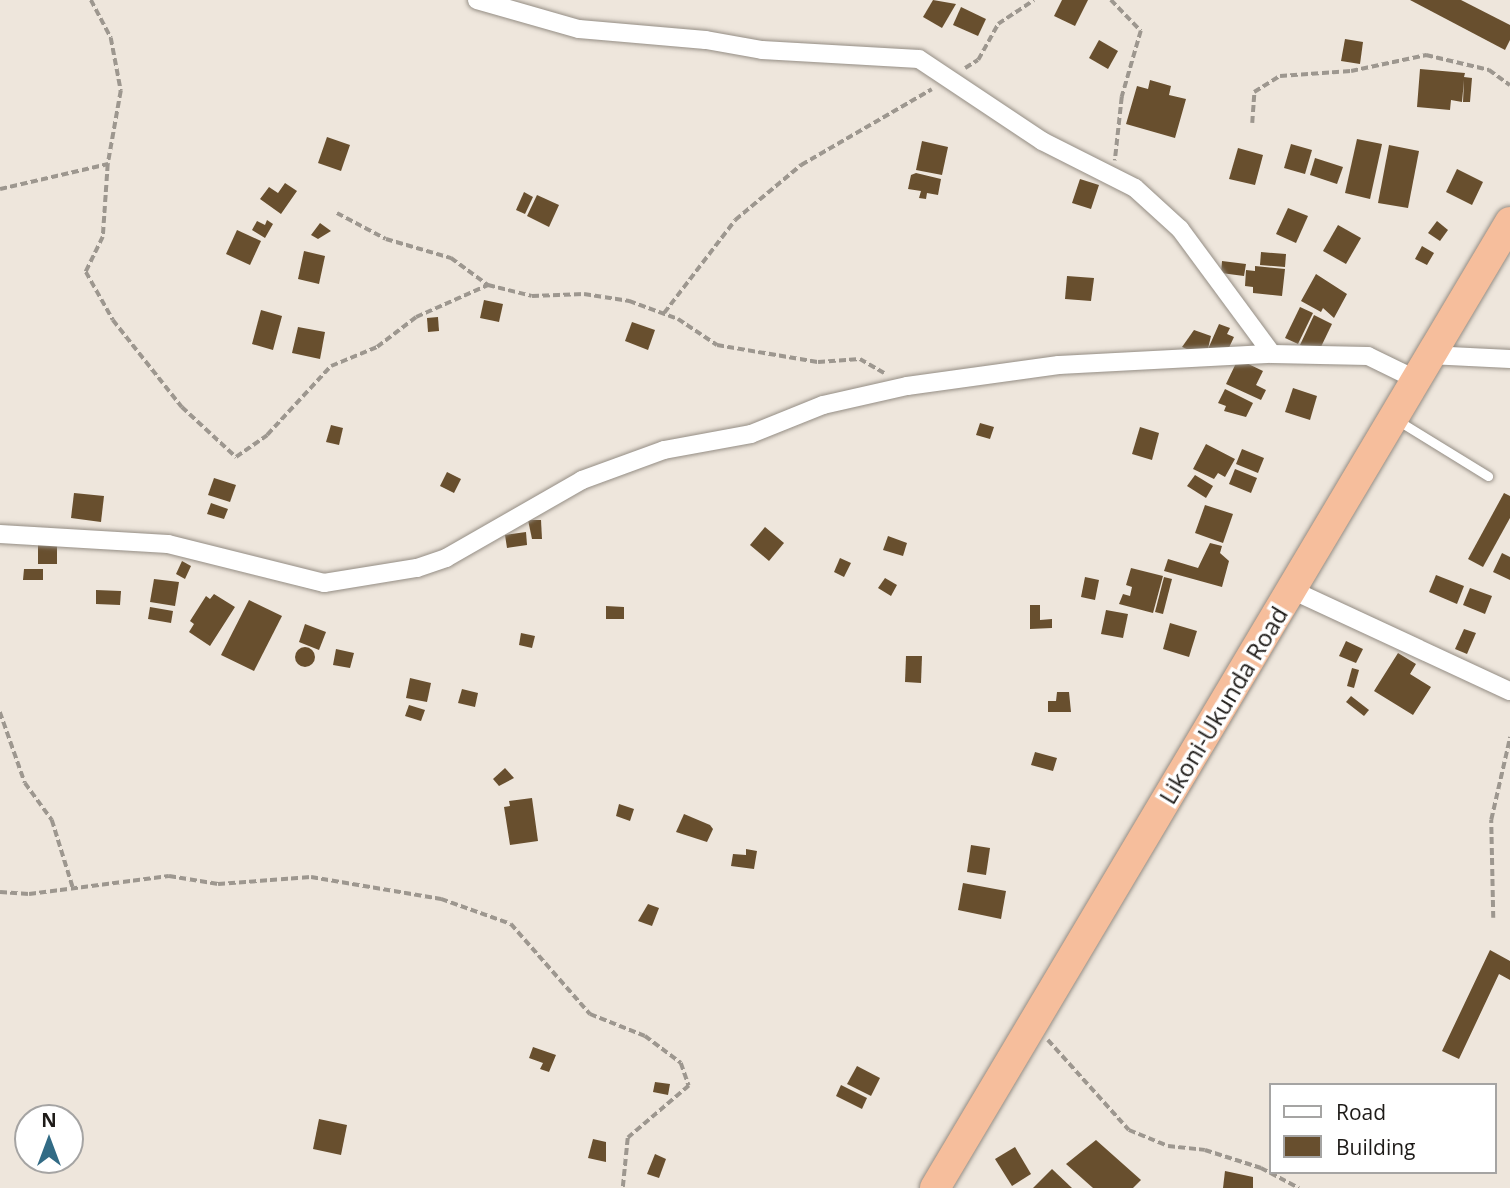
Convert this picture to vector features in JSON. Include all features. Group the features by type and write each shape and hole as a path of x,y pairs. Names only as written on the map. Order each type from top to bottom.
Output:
{"highway":[{"name":"Likoni-Ukunda Road","path":"935,1188 1510,222"}],"street":[{"path":"477,0 579,29 706,40 762,50 900,55 919,59 1042,141 1135,188 1180,229 1272,354"},
{"path":"0,534 50,534 168,544 259,570 324,583 417,568 446,558 526,516 582,480 664,450 751,434 823,405 907,386 1059,365 1272,354 1368,356 1422,367 1510,359"},
{"path":"1292,590 1510,691"}],"lane":[{"path":"1392,418 1488,476"}],"path":[{"path":"92,0 111,38 121,91 108,164 103,237 86,272 114,320 182,407 236,457 267,435 331,366 377,347 416,317 488,285"},
{"path":"664,313 735,220 801,164 978,60 998,24 1034,0"},
{"path":"1111,0 1141,31 1122,97 1113,177"},
{"path":"1252,123 1254,92 1280,76 1350,71 1426,55 1489,70 1510,85"},
{"path":"0,189 108,164"},
{"path":"337,213 386,239 451,258 488,285 532,296 584,294 629,301 664,313 717,345 818,362 860,359 907,386"},
{"path":"0,712 25,783 51,820 73,888"},
{"path":"1493,918 1491,820 1510,737"},
{"path":"0,892 29,894 169,876 218,884 311,877 441,899 511,924 590,1014 645,1036 681,1063 689,1086 628,1138 623,1188"},
{"path":"1032,1023 1129,1130 1168,1146 1205,1150 1268,1172"},
{"path":"1272,1174 1299,1188"}],"building":[{"path":"933,0 956,4 942,28 923,17"},
{"path":"1062,0 1088,0 1075,26 1054,16"},
{"path":"1410,0 1461,0 1510,25 1510,40 1505,50"},
{"path":"961,7 986,19 978,36 953,25"},
{"path":"1345,39 1363,42 1360,64 1341,61"},
{"path":"1099,40 1118,51 1108,69 1089,58"},
{"path":"1420,69 1465,73 1464,77 1472,78 1470,102 1463,102 1464,80 1462,102 1451,100 1450,110 1417,107"},
{"path":"1150,80 1171,86 1169,95 1186,99 1175,138 1126,124 1137,86 1148,89"},
{"path":"327,137 350,145 341,171 318,163"},
{"path":"1357,139 1382,144 1370,199 1345,193"},
{"path":"922,141 948,147 942,175 916,170"},
{"path":"1291,144 1312,150 1305,174 1284,168"},
{"path":"1389,145 1419,151 1408,208 1378,203"},
{"path":"1238,148 1263,155 1255,185 1229,179"},
{"path":"1315,158 1343,167 1337,184 1310,175"},
{"path":"1457,169 1483,182 1472,205 1446,192"},
{"path":"916,173 941,179 938,195 927,193 926,199 919,198 921,191 908,189 911,175"},
{"path":"1080,179 1099,185 1091,209 1072,203"},
{"path":"285,183 297,191 281,214 260,199 269,187 278,193"},
{"path":"524,192 533,197 525,214 516,210"},
{"path":"537,195 559,205 549,227 527,216"},
{"path":"1288,208 1308,216 1296,243 1276,234"},
{"path":"267,220 273,224 265,238 252,230 257,221 265,225"},
{"path":"1437,221 1448,230 1440,241 1428,233"},
{"path":"320,223 331,231 318,239 311,235"},
{"path":"1338,225 1361,238 1346,264 1323,251"},
{"path":"237,230 261,241 250,265 226,254"},
{"path":"1422,246 1434,253 1427,265 1415,259"},
{"path":"304,251 325,256 319,284 298,279"},
{"path":"1261,252 1286,254 1285,267 1260,265"},
{"path":"1222,261 1246,264 1244,276 1221,273"},
{"path":"1255,266 1285,269 1282,296 1253,293 1253,287 1245,286 1246,270 1255,271"},
{"path":"1316,274 1347,294 1334,318 1323,308 1321,312 1301,301"},
{"path":"1067,276 1094,278 1091,301 1065,299"},
{"path":"484,300 503,304 499,322 480,318"},
{"path":"1300,307 1313,313 1298,344 1285,338"},
{"path":"261,310 282,316 273,350 252,344"},
{"path":"1314,315 1332,324 1318,353 1300,345"},
{"path":"438,317 439,331 428,332 427,318"},
{"path":"632,322 655,330 648,350 625,341"},
{"path":"1219,324 1230,328 1227,334 1234,337 1226,354 1208,349"},
{"path":"298,327 325,332 320,359 292,353"},
{"path":"1194,330 1211,336 1206,357 1182,347"},
{"path":"1238,359 1263,371 1256,385 1266,390 1261,400 1226,384"},
{"path":"1293,388 1317,396 1310,420 1285,412"},
{"path":"1225,389 1253,403 1246,417 1224,411 1226,406 1218,403"},
{"path":"980,423 994,427 990,439 976,435"},
{"path":"331,425 343,428 339,445 326,442"},
{"path":"1140,427 1159,433 1152,460 1132,454"},
{"path":"1206,444 1235,459 1225,477 1218,473 1214,479 1193,469"},
{"path":"1242,449 1264,458 1258,473 1236,464"},
{"path":"1235,469 1257,478 1251,493 1229,484"},
{"path":"447,472 461,479 454,493 440,486"},
{"path":"1195,475 1213,486 1206,498 1187,486"},
{"path":"214,478 236,485 230,502 208,495"},
{"path":"74,493 104,496 101,522 71,518"},
{"path":"1504,493 1510,496 1510,518 1483,567 1468,559"},
{"path":"211,503 228,509 224,519 207,514"},
{"path":"1205,505 1233,514 1223,543 1195,533"},
{"path":"528,520 541,520 542,539 532,539"},
{"path":"765,527 784,543 769,561 750,545"},
{"path":"526,532 527,545 507,548 505,535"},
{"path":"888,536 907,543 903,556 883,550"},
{"path":"1210,543 1222,546 1220,553 1229,561 1222,587 1164,571 1168,559 1198,568"},
{"path":"38,545 57,545 57,564 38,564"},
{"path":"1502,553 1510,557 1510,580 1493,572"},
{"path":"840,558 851,563 844,577 834,572"},
{"path":"182,561 191,566 185,579 176,574"},
{"path":"1131,568 1163,576 1153,613 1119,604 1123,594 1130,596 1132,587 1126,585"},
{"path":"24,569 43,569 43,580 23,580"},
{"path":"1436,575 1464,586 1457,604 1429,592"},
{"path":"1085,577 1099,580 1095,600 1081,597"},
{"path":"1164,577 1172,579 1163,614 1155,612"},
{"path":"885,578 897,585 891,596 878,588"},
{"path":"154,579 179,582 175,606 150,602"},
{"path":"1470,588 1492,596 1485,614 1463,605"},
{"path":"96,590 121,591 120,605 96,604"},
{"path":"214,594 235,607 210,646 189,632 194,624 190,621 206,596 210,599"},
{"path":"249,600 282,616 254,671 221,655"},
{"path":"1030,605 1040,605 1040,620 1052,619 1052,628 1030,629"},
{"path":"606,606 624,607 624,619 606,619"},
{"path":"150,607 173,611 171,623 148,619"},
{"path":"1106,610 1128,614 1123,638 1101,634"},
{"path":"1170,623 1197,631 1189,657 1163,649"},
{"path":"305,624 326,632 319,650 299,642"},
{"path":"1464,629 1476,633 1467,654 1455,649"},
{"path":"521,633 535,636 532,648 519,645"},
{"path":"1346,641 1363,649 1356,663 1339,656"},
{"path":"305,647 312,650 315,657 312,664 305,667 298,664 295,657 298,650"},
{"path":"336,649 354,653 350,668 333,665"},
{"path":"1398,653 1416,664 1410,674 1431,687 1413,715 1374,691"},
{"path":"906,656 922,656 921,683 905,682"},
{"path":"1352,668 1359,670 1354,688 1347,686"},
{"path":"410,678 431,683 427,702 406,698"},
{"path":"462,689 478,693 475,707 458,703"},
{"path":"1057,692 1069,692 1071,712 1048,712 1048,701 1056,701"},
{"path":"1351,696 1369,710 1364,716 1346,702"},
{"path":"409,705 425,710 421,721 405,716"},
{"path":"1035,752 1057,758 1053,771 1031,765"},
{"path":"505,768 514,778 499,786 493,779"},
{"path":"532,798 538,841 510,845 504,807 510,806 509,801"},
{"path":"619,804 634,809 630,821 616,816"},
{"path":"684,814 710,825 713,829 707,842 676,832"},
{"path":"971,845 990,848 986,875 967,872"},
{"path":"746,849 757,851 754,869 731,866 733,854 746,855"},
{"path":"963,883 1006,891 1001,919 958,910"},
{"path":"648,904 659,908 652,926 638,921"},
{"path":"1490,950 1510,961 1510,980 1499,974 1459,1059 1442,1051"},
{"path":"533,1047 556,1055 549,1072 540,1069 543,1063 529,1058"},
{"path":"857,1066 880,1078 871,1096 847,1084"},
{"path":"655,1082 670,1084 668,1095 653,1092"},
{"path":"841,1085 867,1098 862,1109 836,1096"},
{"path":"319,1119 347,1125 341,1155 313,1149"},
{"path":"593,1139 606,1142 606,1162 588,1158"},
{"path":"1096,1140 1141,1180 1133,1188 1093,1188 1066,1164"},
{"path":"1015,1147 1031,1174 1012,1186 995,1159"},
{"path":"655,1154 666,1159 659,1178 647,1174"},
{"path":"1052,1169 1072,1188 1033,1188"},
{"path":"1225,1171 1253,1177 1253,1188 1223,1188"}]}
